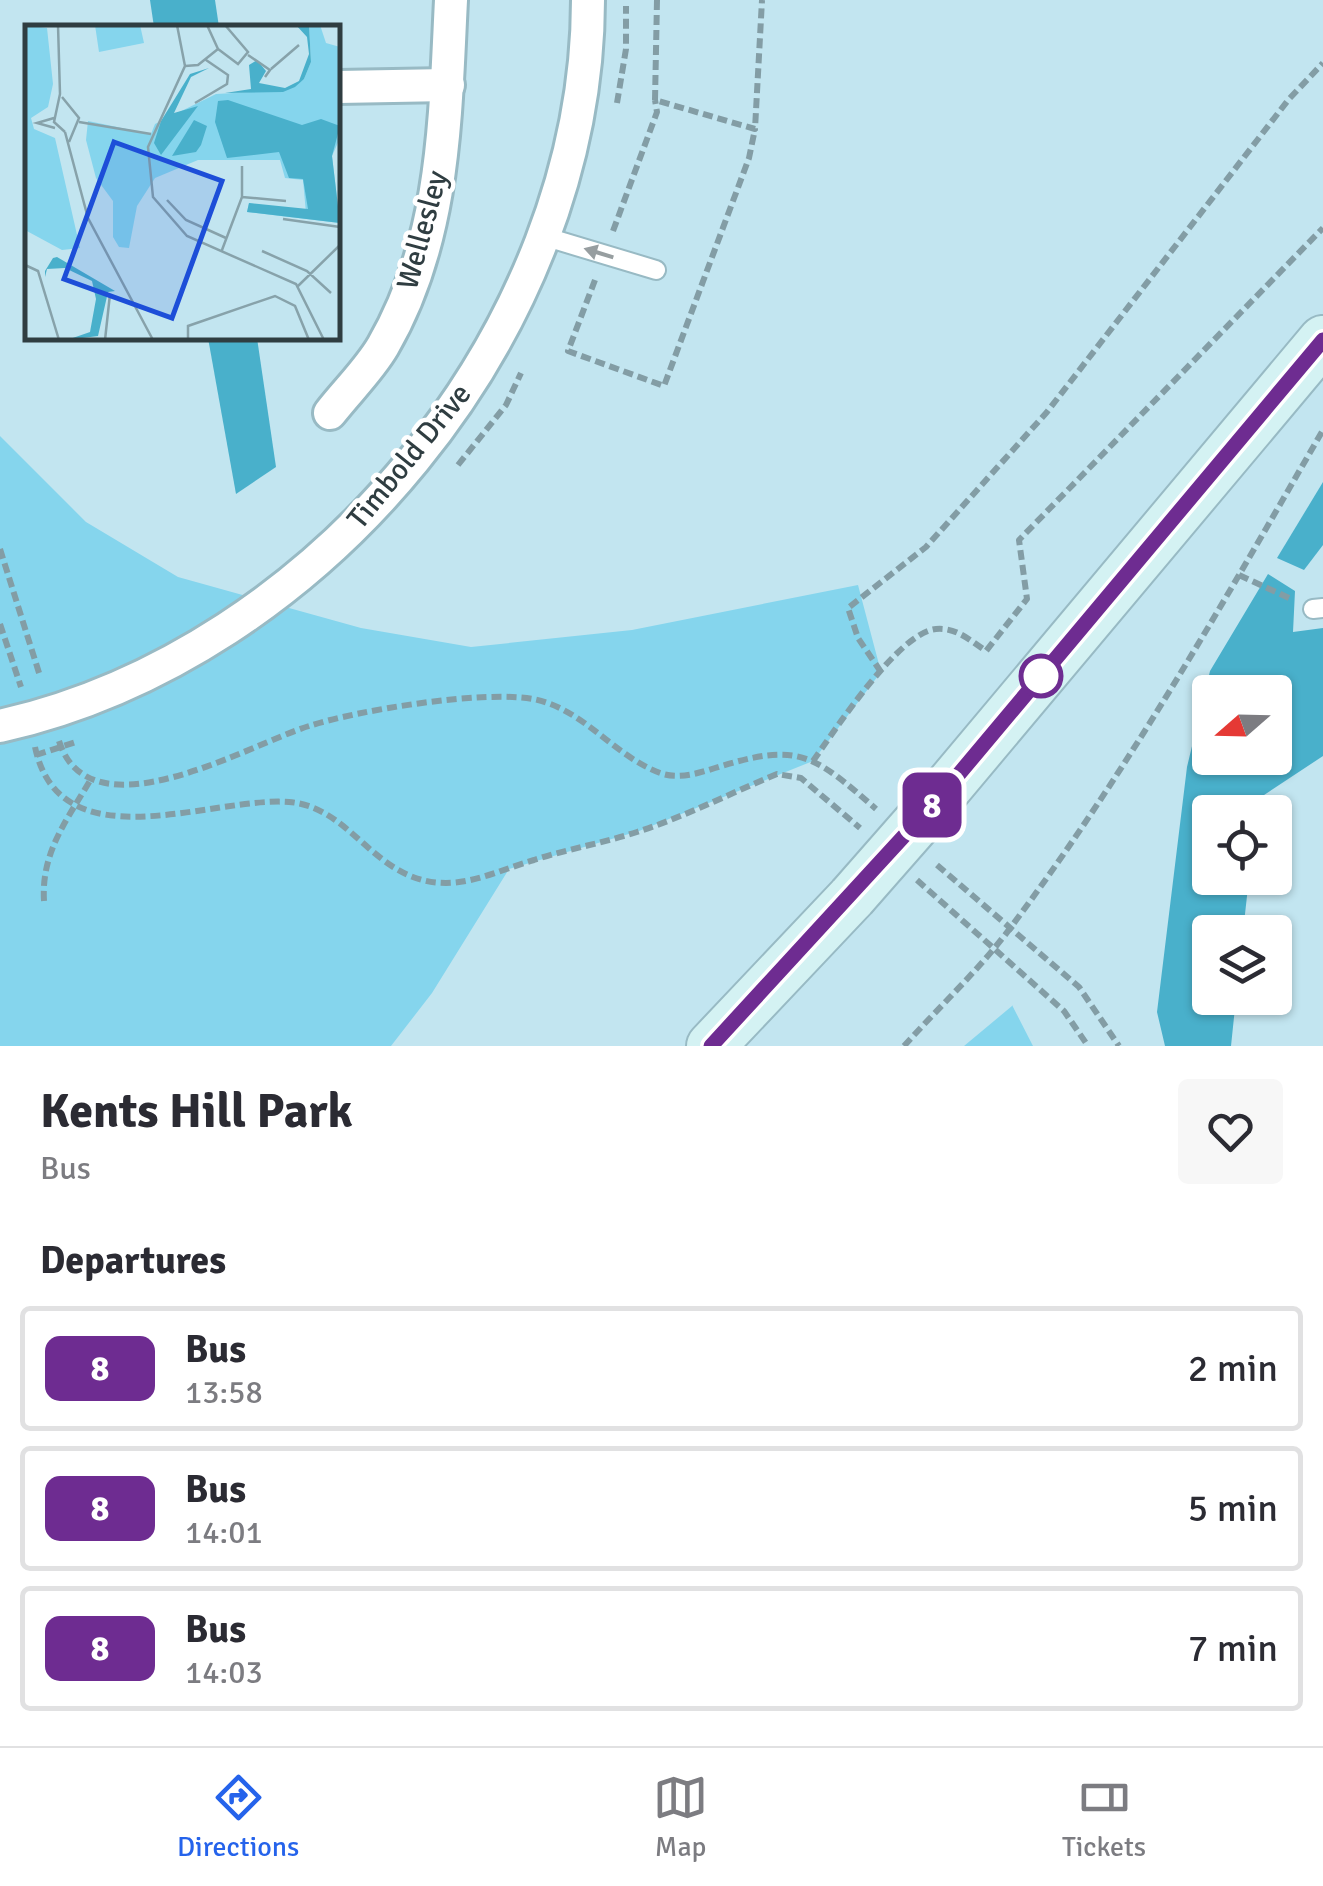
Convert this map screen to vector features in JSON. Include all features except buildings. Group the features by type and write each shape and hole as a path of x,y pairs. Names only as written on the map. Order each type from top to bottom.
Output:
{"street":[{"name":"Wellesley","path":"330,413 382,347 418,269 440,184 451,0"},
{"name":"Timbold Drive","path":"27,720 174,661 227,630 344,538 425,448 496,343 543,236 573,130 588,0"},
{"path":"340,86 448,86"},
{"path":"711,1046 938,799 1323,340"}],"lane":[{"path":"543,236 656,270"}],"path":[{"path":"657,0 655,100 755,129"},
{"path":"616,371 664,386 668,378 749,158 755,129 762,0"},
{"path":"880,672 858,638 848,608 926,547 1047,412 1289,99 1323,64"},
{"path":"0,549 22,608 27,720 91,779 144,784 192,772 310,725 496,696 535,699 567,711 664,774 689,776 758,754 784,751 813,761 880,672 919,635 933,628 953,630 986,650 1027,599 1019,540 1323,228"},
{"path":"904,1046 1009,931 1088,815 1239,576 1323,430"},
{"path":"1239,576 1318,608"},
{"path":"0,624 37,755 58,792 96,814 130,818 290,802 329,814 369,852 413,880 450,883 639,832 777,774 801,778 864,832"},
{"path":"44,902 42,875 49,849 91,779"},
{"path":"906,870 1064,1011 1088,1046"},
{"path":"1009,931 1079,986 1118,1046"}],"shaded area":[{"path":"150,0 215,0 219,25 154,25"},
{"path":"208,340 257,340 276,467 236,494"},
{"path":"0,436 86,522 178,577 361,628 471,647 632,630 858,585 881,672 813,761 639,831 509,869 432,993 391,1046 0,1046"},
{"path":"1323,482 1323,545 1304,570 1277,558"},
{"path":"1268,574 1295,591 1293,632 1323,628 1323,756 1264,795 1192,795 1192,895 1247,895 1245,915 1192,915 1192,1015 1234,1015 1231,1046 1165,1046 1157,1012 1192,746 1192,775 1292,775 1292,675 1209,675"},
{"path":"1012,1006 1033,1046 964,1046"}],"bus line":[{"name":"8","path":"711,1046 732,1028 938,799 1323,340"}]}
